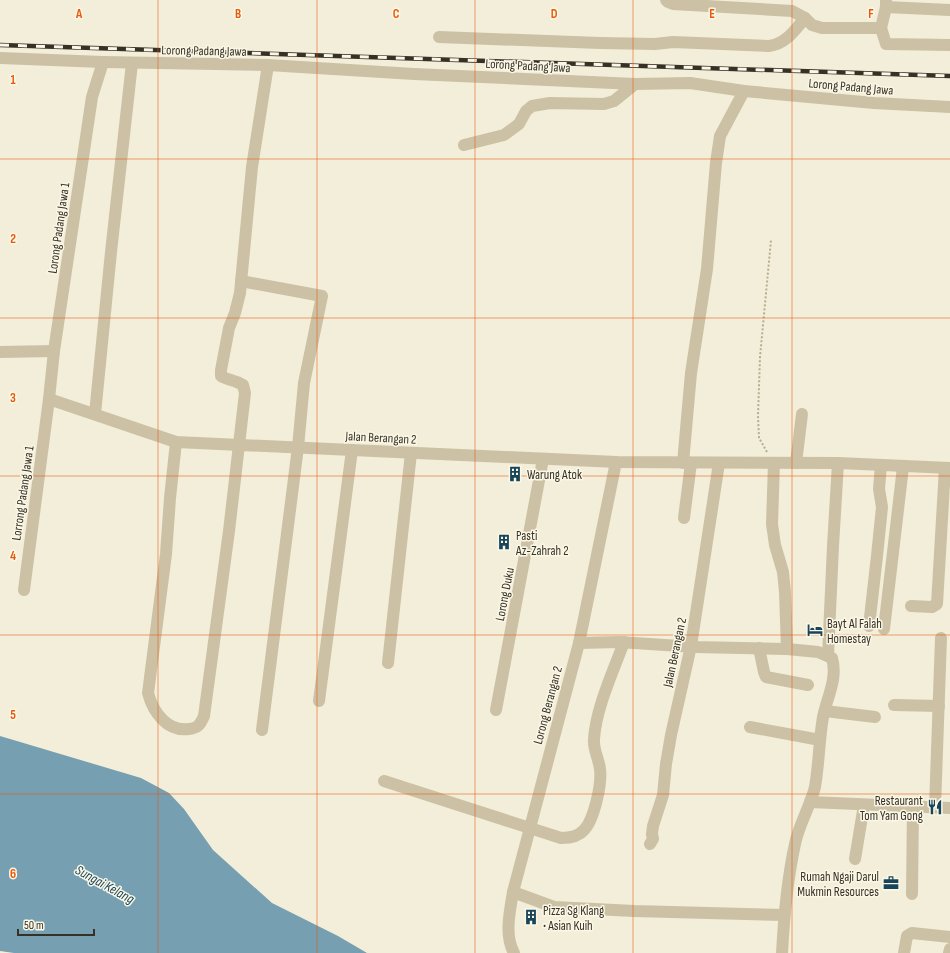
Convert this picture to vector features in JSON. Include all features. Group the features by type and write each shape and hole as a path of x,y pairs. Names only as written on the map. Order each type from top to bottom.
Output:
{"street":[{"path":"666,0 673,4 792,10 805,18 812,25 822,28 881,28"},
{"path":"950,10 886,4 881,28 886,44 950,45"},
{"path":"439,37 600,43 655,44 674,42 769,46 784,41 805,18"},
{"name":"Lorong Padang Jawa","path":"0,58 132,63 268,65 414,74 635,84 690,83 744,91 874,103 950,107"},
{"name":"Lorong Padang Jawa 1","path":"49,399 54,351 92,97 103,62"},
{"path":"95,414 132,63"},
{"path":"176,442 166,554 148,693 151,704 161,718 169,726 182,730 196,728 200,725 204,716 229,531 245,394 243,385 233,379 224,378 221,376 221,370 229,328 237,305 241,281 252,167 268,65"},
{"path":"464,146 504,135 519,124 526,111 532,106 550,103 604,104 614,102 635,84"},
{"path":"684,518 691,374 707,269 716,163 720,136 744,91"},
{"path":"241,281 322,296 304,383 298,448 262,730"},
{"path":"0,352 54,351"},
{"name":"Jalan Berangan 2","path":"49,399 176,442 616,462 838,463 947,468"},
{"name":"Lorrong Padang Jawa 1","path":"24,590 49,399"},
{"path":"796,463 802,414"},
{"path":"319,701 352,450"},
{"path":"388,663 411,453"},
{"name":"Lorong Duku","path":"496,710 543,459"},
{"name":"Lorong Berangan 2","path":"514,953 511,947 508,925 513,892 579,643 616,462"},
{"name":"Jalan Berangan 2","path":"650,844 653,839 653,826 663,795 671,735 691,646 719,463"},
{"path":"774,463 772,524 775,545 783,572 785,592 786,649"},
{"path":"828,656 838,463"},
{"path":"868,626 882,507 879,489 881,466"},
{"path":"884,629 903,467"},
{"path":"911,606 932,607 937,604 947,468"},
{"path":"935,807 941,638"},
{"path":"579,643 624,642 786,649 818,652 832,658 835,674 825,711 815,786 795,843 790,871 784,915 782,953"},
{"path":"384,781 561,838 571,838 583,831 593,814 600,779 600,768 594,751 594,739 601,703 624,642"},
{"path":"759,648 766,677 808,685"},
{"path":"894,705 939,706"},
{"path":"825,711 875,717"},
{"path":"750,727 820,740"},
{"path":"810,802 950,808"},
{"path":"855,859 864,805"},
{"path":"912,894 913,807"},
{"path":"513,892 554,907 634,911 784,915"},
{"path":"904,953 907,936 912,933 950,937"},
{"path":"950,948 950,953"}],"path":[{"path":"771,240 760,357 758,416 759,438 774,463"}],"water":[{"name":"Sungai Kelang","path":"0,736 141,778 169,793 184,809 213,850 272,903 338,936 367,953 14,953 0,951"}],"railway":[{"path":"0,45 950,76"}],"place":[{"name":"Warung Atok","path":"515,474"},
{"name":"Pasti Az-Zahrah 2","path":"504,542"},
{"name":"Bayt Al Falah Homestay","path":"815,630"},
{"name":"Restaurant Tom Yam Gong","path":"935,807"},
{"name":"Rumah Ngaji Darul Mukmin Resources","path":"891,883"},
{"name":"Pizza Sg Klang • Asian Kuih","path":"531,917"}]}
